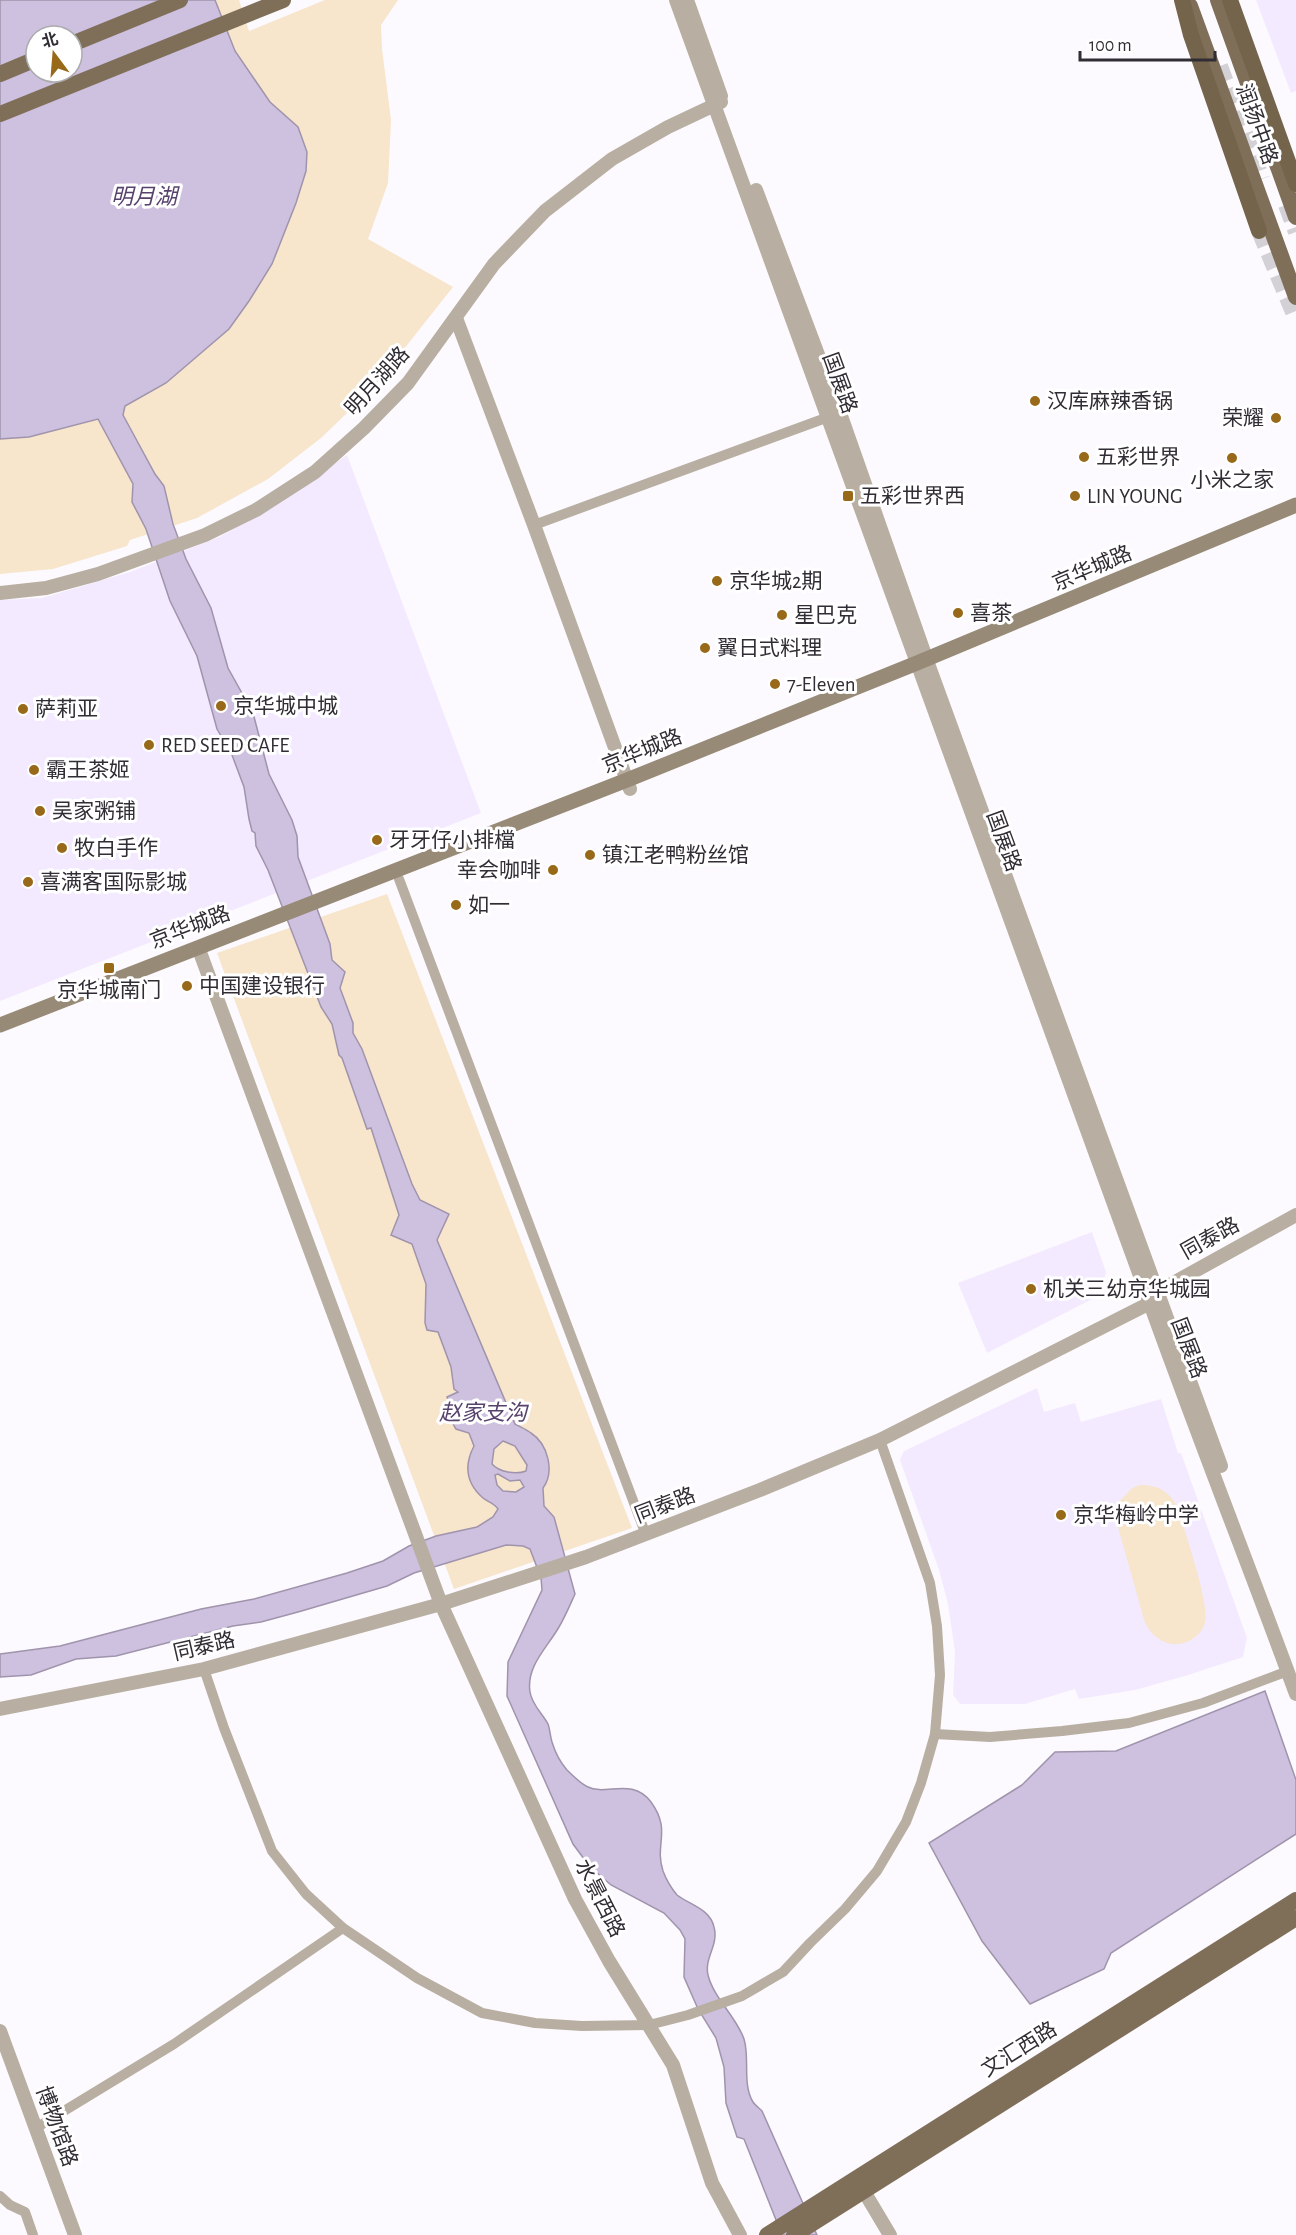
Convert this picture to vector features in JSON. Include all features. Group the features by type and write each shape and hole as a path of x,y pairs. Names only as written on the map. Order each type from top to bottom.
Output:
{"highway":[{"path":"1182,0 1191,35 1259,231"},
{"path":"1230,0 1296,184"}],"main road":[{"path":"84,39 180,0"},
{"path":"0,114 283,0"},
{"name":"润扬中路","path":"1188,0 1296,297"},
{"name":"润扬中路","path":"1218,0 1296,217"},
{"path":"0,74 24,64"},
{"name":"京华城路","path":"924,666 1296,505"},
{"name":"京华城路","path":"0,1025 264,926 628,784 1296,517"},
{"name":"京华城路","path":"331,900 399,879 628,784"},
{"name":"京华城路","path":"0,1034 201,955 264,926"},
{"name":"文汇西路","path":"767,2235 794,2227 1296,1900"},
{"name":"文汇西路","path":"860,2184 1296,1918"}],"street":[{"name":"国展路","path":"676,0 719,103 835,414 1153,1298 1292,1671 1296,1694"},
{"name":"国展路","path":"687,0 719,103"},
{"name":"明月湖路","path":"0,593 46,588 133,562 205,535 256,510 315,472 364,428 408,382 494,264 545,211 612,159 668,127 719,103"},
{"path":"456,318 628,784"},
{"path":"534,525 835,414"},
{"path":"399,879 646,1535"},
{"name":"水景西路","path":"201,955 441,1604 575,1899 609,1961 673,2065 712,2183 740,2235"},
{"name":"同泰路","path":"0,1708 204,1669 441,1604 646,1535 880,1440 1153,1298 1296,1215"},
{"path":"204,1669 224,1728 272,1851 306,1894 343,1928 417,1978 482,2013 535,2023 582,2026 649,2025 710,2007 742,1996 783,1972 845,1909 877,1871 906,1822 921,1783 935,1734 940,1675 937,1626 930,1583 880,1440"},
{"path":"935,1734 990,1737 1129,1723 1203,1702 1292,1671"},
{"path":"36,2128 174,2044 343,1928"},
{"name":"博物馆路","path":"0,2031 75,2235"},
{"path":"860,2184 890,2235"},
{"path":"0,2196 10,2205 25,2212 33,2235"}],"shaded area":[{"path":"0,0 239,0 249,31 325,0 398,0 381,25 391,120 388,183 368,239 453,287 373,388 321,438 268,479 197,518 130,540 127,546 53,569 0,574"},
{"path":"1256,0 1296,0 1296,91 1291,93"},
{"name":"京华城中城","path":"347,455 481,813 0,1001 0,600 42,598 130,572 219,537 276,505"},
{"path":"387,894 632,1528 454,1589 217,953"},
{"name":"机关三幼京华城园","path":"1092,1232 1106,1272 1100,1295 987,1353 958,1283"},
{"name":"京华梅岭中学","path":"1037,1388 1044,1412 1075,1403 1081,1422 1161,1399 1178,1453 1181,1453 1247,1638 1243,1657 1135,1690 1079,1699 1075,1689 1025,1704 960,1704 953,1695 955,1652 948,1604 939,1570 900,1460 904,1451"},
{"path":"1139,1485 1163,1490 1175,1502 1196,1567 1204,1600 1205,1622 1201,1631 1193,1639 1183,1643 1173,1644 1160,1640 1145,1623 1116,1520 1119,1502 1131,1489"}],"water":[{"path":"0,0 215,0 235,51 270,102 298,127 307,152 306,171 272,264 229,329 166,383 125,406 123,415 164,486 173,524 186,559 211,608 228,668 253,713 269,774 292,820 297,836 298,857 330,944 332,960 345,972 340,988 353,1023 353,1033 362,1049 412,1184 420,1200 449,1214 437,1240 515,1424 537,1438 548,1459 549,1474 543,1488 544,1506 554,1517 575,1594 561,1623 534,1666 530,1683 531,1697 548,1724 558,1757 574,1777 585,1786 595,1789 636,1790 651,1802 657,1812 662,1829 660,1853 663,1871 677,1895 704,1912 712,1921 715,1940 707,1969 711,1984 744,2039 750,2095 762,2111 817,2235 782,2235 744,2139 737,2137 726,2103 724,2067 716,2038 698,2009 684,1977 685,1939 680,1930 664,1913 611,1885 590,1867 573,1844 507,1696 508,1662 542,1590 541,1578 530,1549 523,1546 506,1545 414,1573 387,1586 261,1622 233,1626 116,1656 76,1659 31,1675 0,1677 0,1654 60,1646 201,1609 254,1599 347,1573 383,1561 409,1546 436,1536 477,1527 493,1517 498,1509 477,1492 470,1480 468,1467 474,1446 469,1433 456,1429 452,1422 458,1419 458,1416 451,1418 448,1410 451,1408 447,1397 458,1392 454,1389 451,1367 438,1332 427,1330 425,1323 426,1284 412,1244 391,1235 399,1215 371,1128 367,1129 339,1055 332,1024 321,1007 268,870 256,846 244,787 232,755 217,729 197,656 170,601 146,529 132,502 133,484 98,419 29,437 0,439","holes":["503,1441 515,1446 527,1465 526,1471 508,1472 492,1464 494,1449","498,1474 510,1481 520,1480 524,1487 516,1492 503,1491 497,1485 495,1475"]},
{"path":"1265,1691 1296,1780 1296,1834 1111,1953 1104,1969 1030,2004 982,1941 929,1843 1022,1785 1055,1752 1116,1751"}],"tunnel":[{"path":"1220,66 1262,179"},
{"path":"1286,205 1296,232"},
{"path":"1259,231 1296,319"}],"place":[{"name":"汉库麻辣香锅","path":"1035,401"},
{"name":"荣耀","path":"1276,418"},
{"name":"五彩世界","path":"1084,457"},
{"name":"小米之家","path":"1232,458"},
{"name":"五彩世界西","path":"848,496"},
{"name":"LIN YOUNG","path":"1075,496"},
{"name":"京华城2期","path":"717,581"},
{"name":"喜茶","path":"958,613"},
{"name":"星巴克","path":"782,615"},
{"name":"翼日式料理","path":"705,648"},
{"name":"7-Eleven","path":"775,684"},
{"name":"京华城中城","path":"221,706"},
{"name":"萨莉亚","path":"23,709"},
{"name":"RED SEED CAFE","path":"149,745"},
{"name":"霸王茶姬","path":"34,770"},
{"name":"吴家粥铺","path":"40,811"},
{"name":"牙牙仔小排檔","path":"377,840"},
{"name":"牧白手作","path":"62,848"},
{"name":"镇江老鸭粉丝馆","path":"590,855"},
{"name":"幸会咖啡","path":"553,870"},
{"name":"喜满客国际影城","path":"28,882"},
{"name":"如一","path":"456,905"},
{"name":"京华城南门","path":"109,968"},
{"name":"中国建设银行","path":"187,986"},
{"name":"机关三幼京华城园","path":"1031,1289"},
{"name":"京华梅岭中学","path":"1061,1515"}],"water label":[{"name":"明月湖","path":"144,196"},
{"name":"赵家支沟","path":"483,1412"}]}
